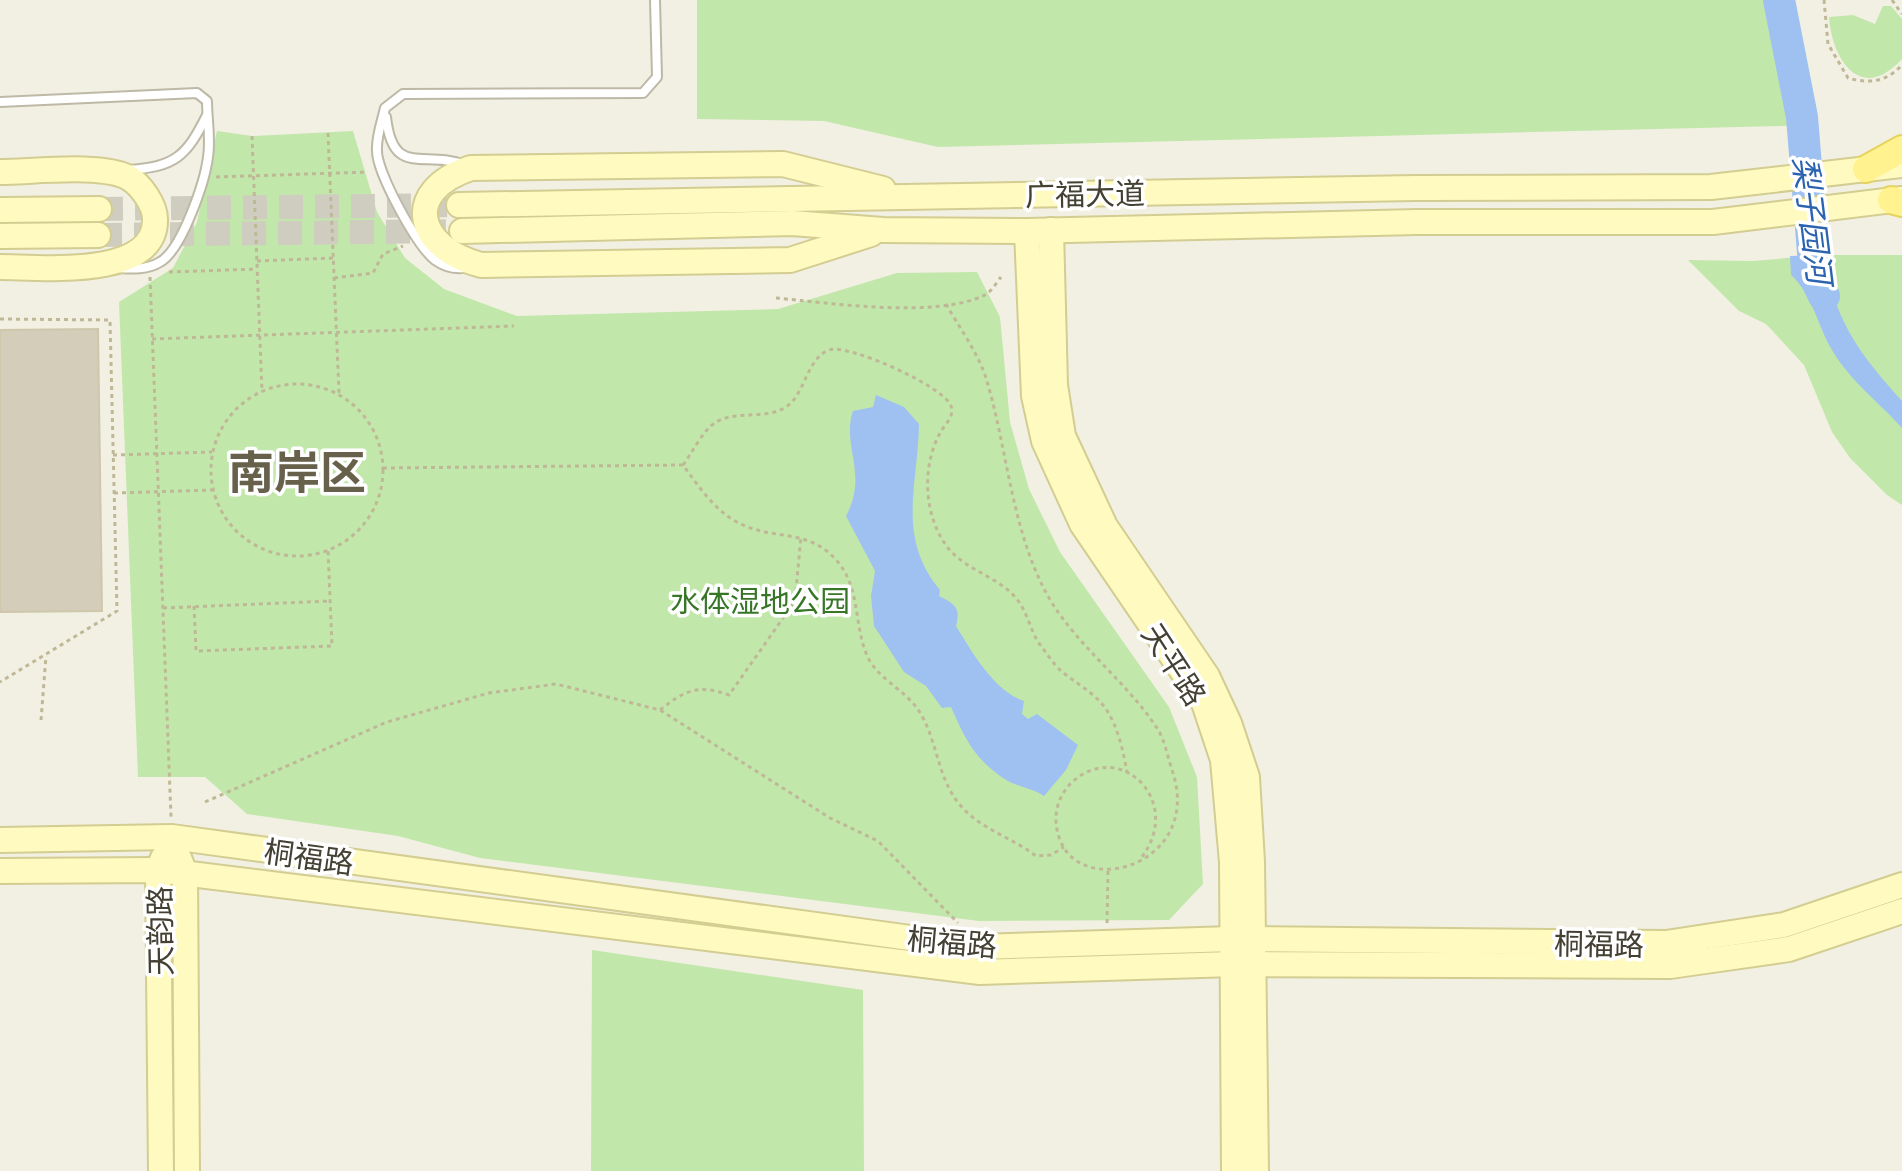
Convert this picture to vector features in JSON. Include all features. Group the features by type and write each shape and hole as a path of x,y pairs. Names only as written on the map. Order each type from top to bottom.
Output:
{"main road":[{"path":"1866,169 1902,149"}],"street":[{"path":"883,230 790,260 481,265 457,259 436,243 425,218 430,192 444,177 471,168 783,164 909,196"},
{"path":"1866,169 1902,165"},
{"name":"广福大道","path":"459,205 909,196 1711,187 1866,169"},
{"path":"0,172 104,172 129,178 146,194 155,218 149,242 133,256 102,266 0,267"},
{"name":"广福大道","path":"462,231 792,223 883,230 1039,230 1417,222 1713,222 1898,201"},
{"path":"0,210 99,209"},
{"name":"天平路","path":"1039,230 1063,436 1083,486 1105,526 1207,676 1229,723 1247,777 1234,1171"},
{"path":"0,236 98,235"},
{"name":"桐福路","path":"0,840 172,837 976,947 1670,966 1789,949 1902,911"},
{"name":"天韵路","path":"161,1171 158,870 172,837"},
{"name":"天韵路","path":"172,837 185,873 187,1171"},
{"name":"桐福路","path":"0,871 158,870 980,972 1242,952 1666,943 1784,925 1902,885"},
{"name":"天平路","path":"1242,952 1256,1171"}],"lane":[{"path":"481,265 455,270 435,260 420,244 382,171 376,152 385,108 403,94 643,93 657,77 655,0"},
{"path":"0,102 197,93 207,101 209,153 204,178 175,249 150,269 102,266"},
{"path":"385,108 388,138 395,152 408,159 451,160 471,168"},
{"path":"104,172 157,168 172,161 189,150 207,115"}],"path":[{"path":"1824,0 1828,44 1848,78 1864,83 1881,80 1902,65"},
{"path":"1892,0 1902,14"},
{"path":"328,133 339,393"},
{"path":"252,136 262,393"},
{"path":"204,178 382,171"},
{"path":"334,278 373,273 383,254 403,246"},
{"path":"257,261 333,258"},
{"path":"172,837 150,269 257,269"},
{"path":"776,298 858,306 946,304 987,295 1001,277"},
{"path":"946,304 986,375 1018,519 1049,597 1076,636 1158,730 1176,785 1177,821 1164,846 1126,867 1108,871 1091,868 1076,860 1064,847 1057,831 1056,815 1068,786 1095,769 1127,772 1151,793 1157,810 1155,836 1141,858"},
{"path":"0,319 110,320 117,611 0,682"},
{"path":"152,339 514,326"},
{"path":"683,465 715,423 742,415 762,416 789,405 820,355 831,349 859,354 939,391 951,406 951,417 939,434 930,462 928,493 932,522 948,548 968,567 995,580 1016,598 1037,641 1059,669 1106,709 1121,743 1127,772"},
{"path":"298,383 339,393 371,424 382,450 383,468 377,505 361,529 313,556 285,556 258,547 235,531 219,507 214,490 211,479 212,452 224,423 243,402 269,388 298,383"},
{"path":"113,455 212,452"},
{"path":"383,468 683,465"},
{"path":"683,465 707,497 742,525 801,536 837,561 855,595 866,655 882,676 904,693 920,712 941,773 961,806 1036,856 1051,855 1064,847"},
{"path":"114,493 214,490"},
{"path":"660,710 682,693 710,688 729,695 795,601 801,536"},
{"path":"194,606 196,651 332,646 328,550"},
{"path":"163,608 330,601"},
{"path":"41,720 46,654"},
{"path":"205,802 387,722 489,693 556,684 660,710 830,818 878,841 963,929"},
{"path":"1107,928 1108,871"}],"green space":[{"path":"697,0 1795,0 1818,125 938,147 824,121 697,119"},
{"path":"1883,6 1891,6 1902,19 1902,59 1887,72 1862,77 1851,71 1843,61 1831,33 1829,17 1853,15 1875,24"},
{"name":"水体湿地公园","path":"217,131 252,136 353,131 377,212 405,258 444,289 517,316 778,309 897,273 977,272 1000,317 1010,422 1029,489 1060,552 1169,707 1197,777 1203,884 1169,920 979,921 480,858 398,836 247,814 205,777 138,777 119,302 173,268 197,222"},
{"path":"1823,255 1902,255 1902,505 1887,495 1850,458 1832,432 1804,365 1766,324 1739,311 1688,260 1753,261"},
{"path":"592,950 863,990 864,1171 591,1171"}],"water":[{"path":"1823,255 1826,276 1851,336 1902,401 1902,428 1839,361 1805,292 1791,275 1790,256"},
{"path":"876,395 904,407 919,424 914,531 926,570 940,590 939,596 953,604 957,611 956,626 994,680 1024,701 1022,714 1028,719 1037,714 1078,745 1066,770 1044,796 1008,781 977,755 951,707 942,708 926,686 904,672 874,626 871,596 875,571 846,516 855,486 850,436 853,411 873,407"}],"building":[{"path":"98,329 102,611 0,612 0,330"}],"waterway":[{"name":"梨子园河","path":"1779,0 1802,117 1815,277 1824,296"}],"tunnel":[{"path":"99,209 459,205"},
{"path":"98,235 462,231"}],"district":[{"name":"南岸区","path":"297,470"}]}
